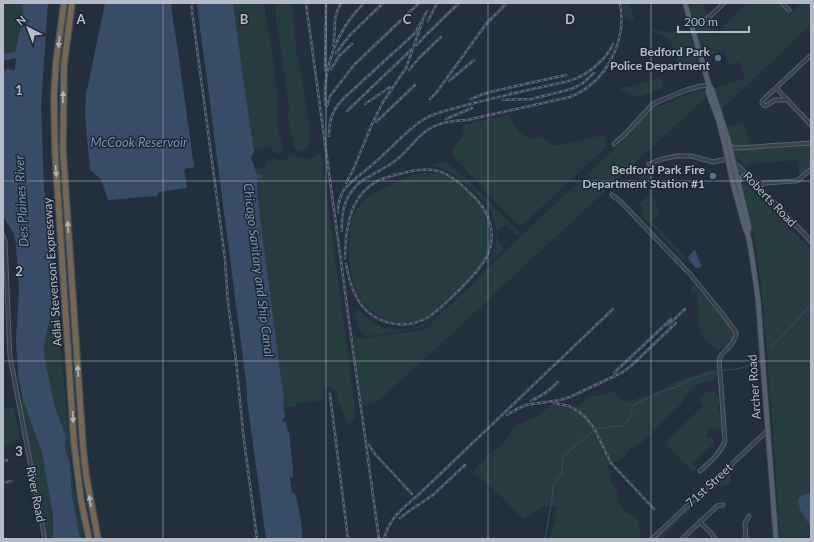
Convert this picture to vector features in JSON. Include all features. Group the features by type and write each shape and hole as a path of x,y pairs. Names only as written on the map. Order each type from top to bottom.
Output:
{"highway":[{"name":"Adlai Stevenson Expressway","path":"64,3 56,64 54,96 55,151 74,443 81,500 89,539"},
{"name":"Adlai Stevenson Expressway","path":"72,3 64,65 63,151 83,446 87,483 98,539"}],"main road":[{"name":"Archer Road","path":"685,3 709,85 720,111 749,227 748,233 758,299 776,539"},
{"name":"Archer Road","path":"709,85 708,92 718,119 745,228 748,233"},
{"path":"738,183 742,177 747,174"}],"street":[{"path":"691,24 707,19 724,3"},
{"path":"782,3 788,10"},
{"path":"787,100 775,100 766,106 762,103 763,100 811,55"},
{"path":"614,144 652,105 686,90 709,85"},
{"path":"776,88 811,125"},
{"path":"729,146 736,148 811,142"},
{"path":"730,153 736,148"},
{"path":"649,164 669,157 691,156 713,162 727,159"},
{"name":"Roberts Road","path":"727,159 747,174 811,241"},
{"path":"758,186 765,183 796,181 811,169"},
{"path":"807,173 811,177"},
{"path":"612,195 620,201 690,274 736,332 734,341 719,359 725,441 718,455 700,471"},
{"name":"River Road","path":"3,235 5,241 10,357 45,539"},
{"name":"71st Street","path":"652,539 767,431"},
{"path":"682,539 716,506 723,505"},
{"path":"746,539 745,523 749,516"},
{"path":"700,522 715,539"}],"green space":[{"path":"3,3 22,3 23,17 15,52 3,54"},
{"path":"233,3 265,3 265,13 274,64 278,127 283,146 283,150 279,153 276,153 268,146 254,150"},
{"path":"276,3 292,3 296,49 310,132 309,145 307,149 301,152 293,146 288,121 289,105 276,20"},
{"path":"622,3 629,3 634,18 632,21 625,19"},
{"path":"689,3 703,3 707,15 706,17 694,20"},
{"path":"748,3 780,3 790,14 802,3 811,3 811,24 721,110 715,88 745,78 740,62 729,65 724,51 704,57 695,26 697,23 708,20 710,22 712,34 717,35"},
{"path":"685,29 690,32 698,62 678,68 670,39 651,30 676,31"},
{"path":"661,77 664,88 637,97 621,90 623,86 629,87"},
{"path":"699,90 704,91 706,97 377,402 362,406 353,327 356,339 424,330 520,237 624,140 623,138 652,109"},
{"path":"506,115 510,116 520,133 533,139 539,137 554,145 560,145 603,135 607,146 525,223 520,224 514,221 453,156 452,152 453,147 463,137 462,128 464,125"},
{"path":"744,122 750,145 731,146 725,127"},
{"path":"811,144 811,166 799,177 798,160 749,164 746,167 735,156 734,152 752,148"},
{"path":"321,153 356,415 349,425 336,397 339,395 334,389 324,385 324,400 298,403 296,406 283,408 280,369 257,193 257,178 261,177 261,175 257,176 255,169 266,166 265,162 276,158 277,161 287,160 287,157 291,155 311,159"},
{"path":"443,162 459,172 520,233 517,236 506,224 502,228 501,227 496,232 503,251 488,263 496,241 495,225 490,209 459,178 449,172 430,166"},
{"path":"649,169 652,191 659,215 652,221 684,256 682,257 641,214 644,210 640,204 652,192 637,176"},
{"path":"427,172 444,174 456,181 483,210 488,222 490,236 488,249 483,261 473,273 441,305 424,318 418,321 405,323 391,321 379,316 368,308 360,299 355,288 351,271 349,251 349,232 351,222 360,205 370,196 410,176"},
{"path":"745,182 811,250 811,539 780,539 761,284 754,236 742,185"},
{"path":"693,285 730,326 734,333 730,342 724,348 717,350 700,334 697,292 692,296 691,287"},
{"path":"357,308 373,323 381,327 397,330 413,328 436,316 426,325 418,328 368,336 361,331 357,324 355,316"},
{"path":"59,312 72,474 83,539 80,539 72,495 70,464 65,448 66,437 55,407 45,360 44,346 51,314"},
{"path":"709,370 715,370 719,374 712,381 696,385 686,395 681,404 641,443 628,450 625,456 608,466 611,483 617,491 617,498 621,507 625,512 639,520 640,537 636,539 550,539 556,521 555,512 557,506 542,506 532,515 523,519 495,490 477,475 471,474 505,441 514,428 519,424 535,417 553,404 572,408 580,405 586,397 599,396 614,391 625,402 628,402 658,391 675,382"},
{"path":"712,391 719,398 718,413 721,413 723,433 717,428 708,428 707,438 714,439 713,444 692,464 698,470 694,471 690,469 665,443 703,406 698,398 706,392"},
{"path":"23,400 42,453 53,516 53,539 49,539 20,402"},
{"path":"14,407 20,438 3,448 3,408"},
{"path":"732,473 730,484 713,488 659,539 655,539 715,482"}],"water":[{"name":"Des Plaines River","path":"22,3 48,3 41,105 44,187 52,269 51,314 44,346 45,360 55,407 66,437 65,448 70,464 72,495 80,539 53,539 53,516 42,453 23,400 18,375 16,339 19,291 16,244 14,234 3,216 3,72 6,69 15,70 16,58 3,61 3,54 15,52 23,17"},
{"name":"McCook Reservoir","path":"105,3 171,3 194,167 184,169 187,188 159,192 157,196 108,200 101,179 90,170 85,114 86,95"},
{"name":"Chicago Sanitary and Ship Canal","path":"197,3 233,3 254,150 251,158 257,175 261,175 262,177 257,178 257,193 284,401 285,418 282,419 283,422 286,422 289,432 293,470 293,477 290,477 292,493 295,493 299,510 302,539 266,539"},
{"path":"694,250 701,267 696,268 689,260 688,257"},
{"path":"811,493 811,527 801,512 798,501 800,496"}],"waterway":[{"path":"771,347 811,304"},
{"path":"724,370 741,368 757,361"},
{"path":"545,539 553,486 562,472 563,457 566,454 597,429 615,426 620,427 626,423 630,418 633,405 695,378 709,373 715,373"}],"railway":[{"path":"191,3 225,259 228,303 257,539"},
{"path":"306,3 379,539"},
{"path":"325,70 326,3"},
{"path":"333,45 335,19 341,3"},
{"path":"325,104 326,76 334,49 346,25 354,13 364,3"},
{"path":"336,53 349,36 383,3"},
{"path":"327,106 330,96 354,65 419,3"},
{"path":"428,21 437,3"},
{"path":"417,45 459,3"},
{"path":"430,99 436,93 486,24 507,3"},
{"path":"342,231 342,216 345,203 357,185 395,161 431,128 445,122 467,120 570,97 583,90 594,81 604,71 612,59 617,45 620,32 620,3"},
{"path":"329,136 332,114 337,106 414,34 427,11"},
{"path":"346,183 383,102 406,68 423,20"},
{"path":"409,70 441,37"},
{"path":"331,69 339,56 352,44"},
{"path":"338,212 341,196 349,184 424,119 445,110 574,79 588,72 598,64 613,44"},
{"path":"347,111 412,49"},
{"path":"449,81 474,60"},
{"path":"503,100 531,99 564,91 583,83 594,73"},
{"path":"471,99 494,91 566,75"},
{"path":"376,122 415,85"},
{"path":"365,104 390,87"},
{"path":"446,119 472,108"},
{"path":"345,258 346,237 349,220 354,205 369,186 386,177 423,170 440,171 447,174 462,185 479,203 485,210 490,223 492,234 491,244 484,262 464,285 438,310 425,319 415,323 396,324 386,322 370,313 355,294 346,264"},
{"path":"384,539 389,525 401,510 613,309"},
{"path":"668,325 685,309"},
{"path":"614,373 671,319"},
{"path":"507,415 526,405 570,397 623,372 676,323"},
{"path":"531,401 546,393 558,382"},
{"path":"330,394 348,539"},
{"path":"554,403 569,406 585,417 594,428 611,463 654,509"},
{"path":"369,445 375,454 412,494"},
{"path":"3,462 7,460"},
{"path":"400,518 433,495 465,465"},
{"path":"3,483 11,481"}],"place":[{"name":"Bedford Park Police Department","path":"718,58"},
{"name":"Bedford Park Fire Department Station #1","path":"713,176"}]}
